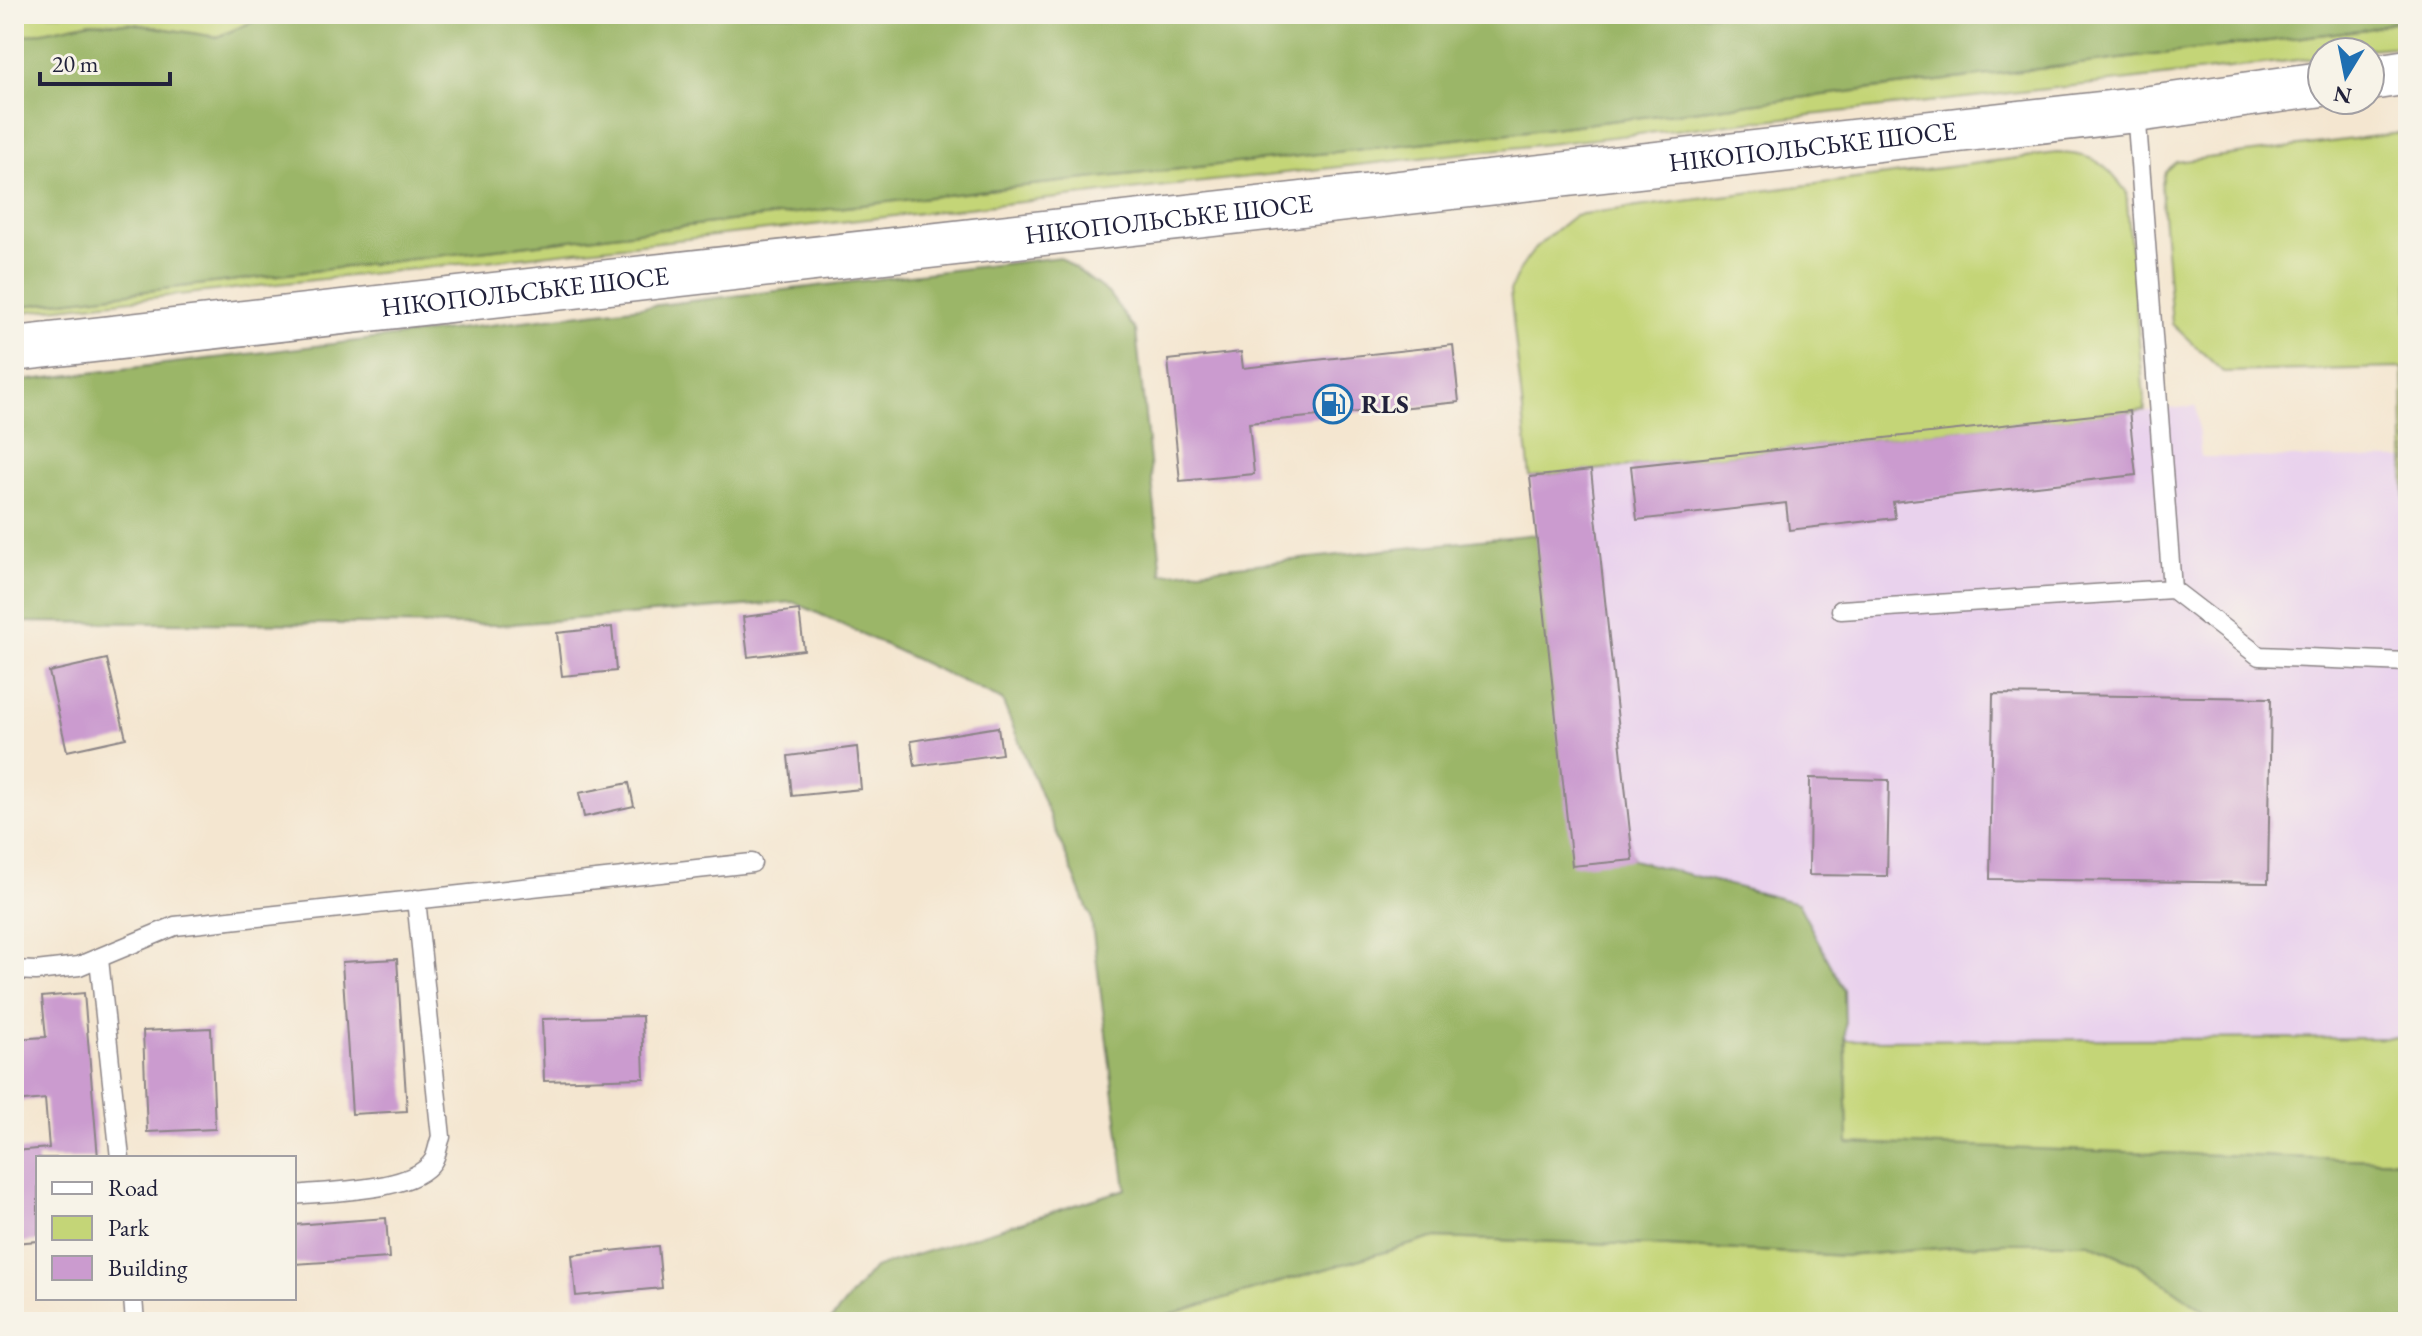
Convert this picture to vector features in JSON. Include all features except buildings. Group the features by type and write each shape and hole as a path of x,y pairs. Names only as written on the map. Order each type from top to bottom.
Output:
{"main road":[{"path":"2386,75 2408,72"},
{"name":"НІКОПОЛЬСЬКЕ ШОСЕ","path":"14,349 2136,110 2306,86"}],"lane":[{"path":"2136,110 2172,589"},
{"path":"1841,610 2172,589 2259,656 2408,662"},
{"path":"14,970 79,966 175,926 752,863"},
{"path":"296,1195 380,1186 415,1177 433,1161 441,1137 416,899"},
{"path":"99,959 120,1156"},
{"path":"133,1300 135,1322"}],"shaded area":[{"path":"2196,406 2201,457 2405,459 2408,1161 1848,1144 1572,866 1530,477"}],"green space":[{"path":"14,14 271,14 217,37 135,24 91,22 14,38"},
{"path":"271,14 2408,14 2408,18 2368,29 1511,133 988,190 14,307 14,38 91,22 135,24 217,37"},
{"path":"2408,18 2408,46 2386,48 2386,36 2310,36 2368,29"},
{"path":"2306,37 2306,59 14,313 14,307 988,190 1511,133"},
{"path":"2408,132 2407,641 2403,368 2223,372 2172,324 2161,188 2165,171 2176,162"},
{"path":"2057,153 2081,155 2097,162 2126,191 2145,410 1530,477 1510,291 1521,267 1536,248 1575,215"},
{"path":"1060,257 1108,293 1136,331 1162,574 1536,534 1633,860 1798,903 1844,990 1848,1143 2408,1161 2408,1322 2221,1322 2137,1264 2089,1243 2002,1243 1845,1256 1649,1245 1433,1238 1142,1322 829,1322 874,1268 1126,1189 1091,917 1002,700 794,602 499,625 14,622 14,382"},
{"path":"2408,1038 2408,1161 1848,1144 1846,1040"},
{"path":"1433,1238 1649,1245 1845,1256 2002,1243 2089,1243 2137,1264 2221,1322 1142,1322"}],"place":[{"name":"RLS","path":"1333,404"}]}
